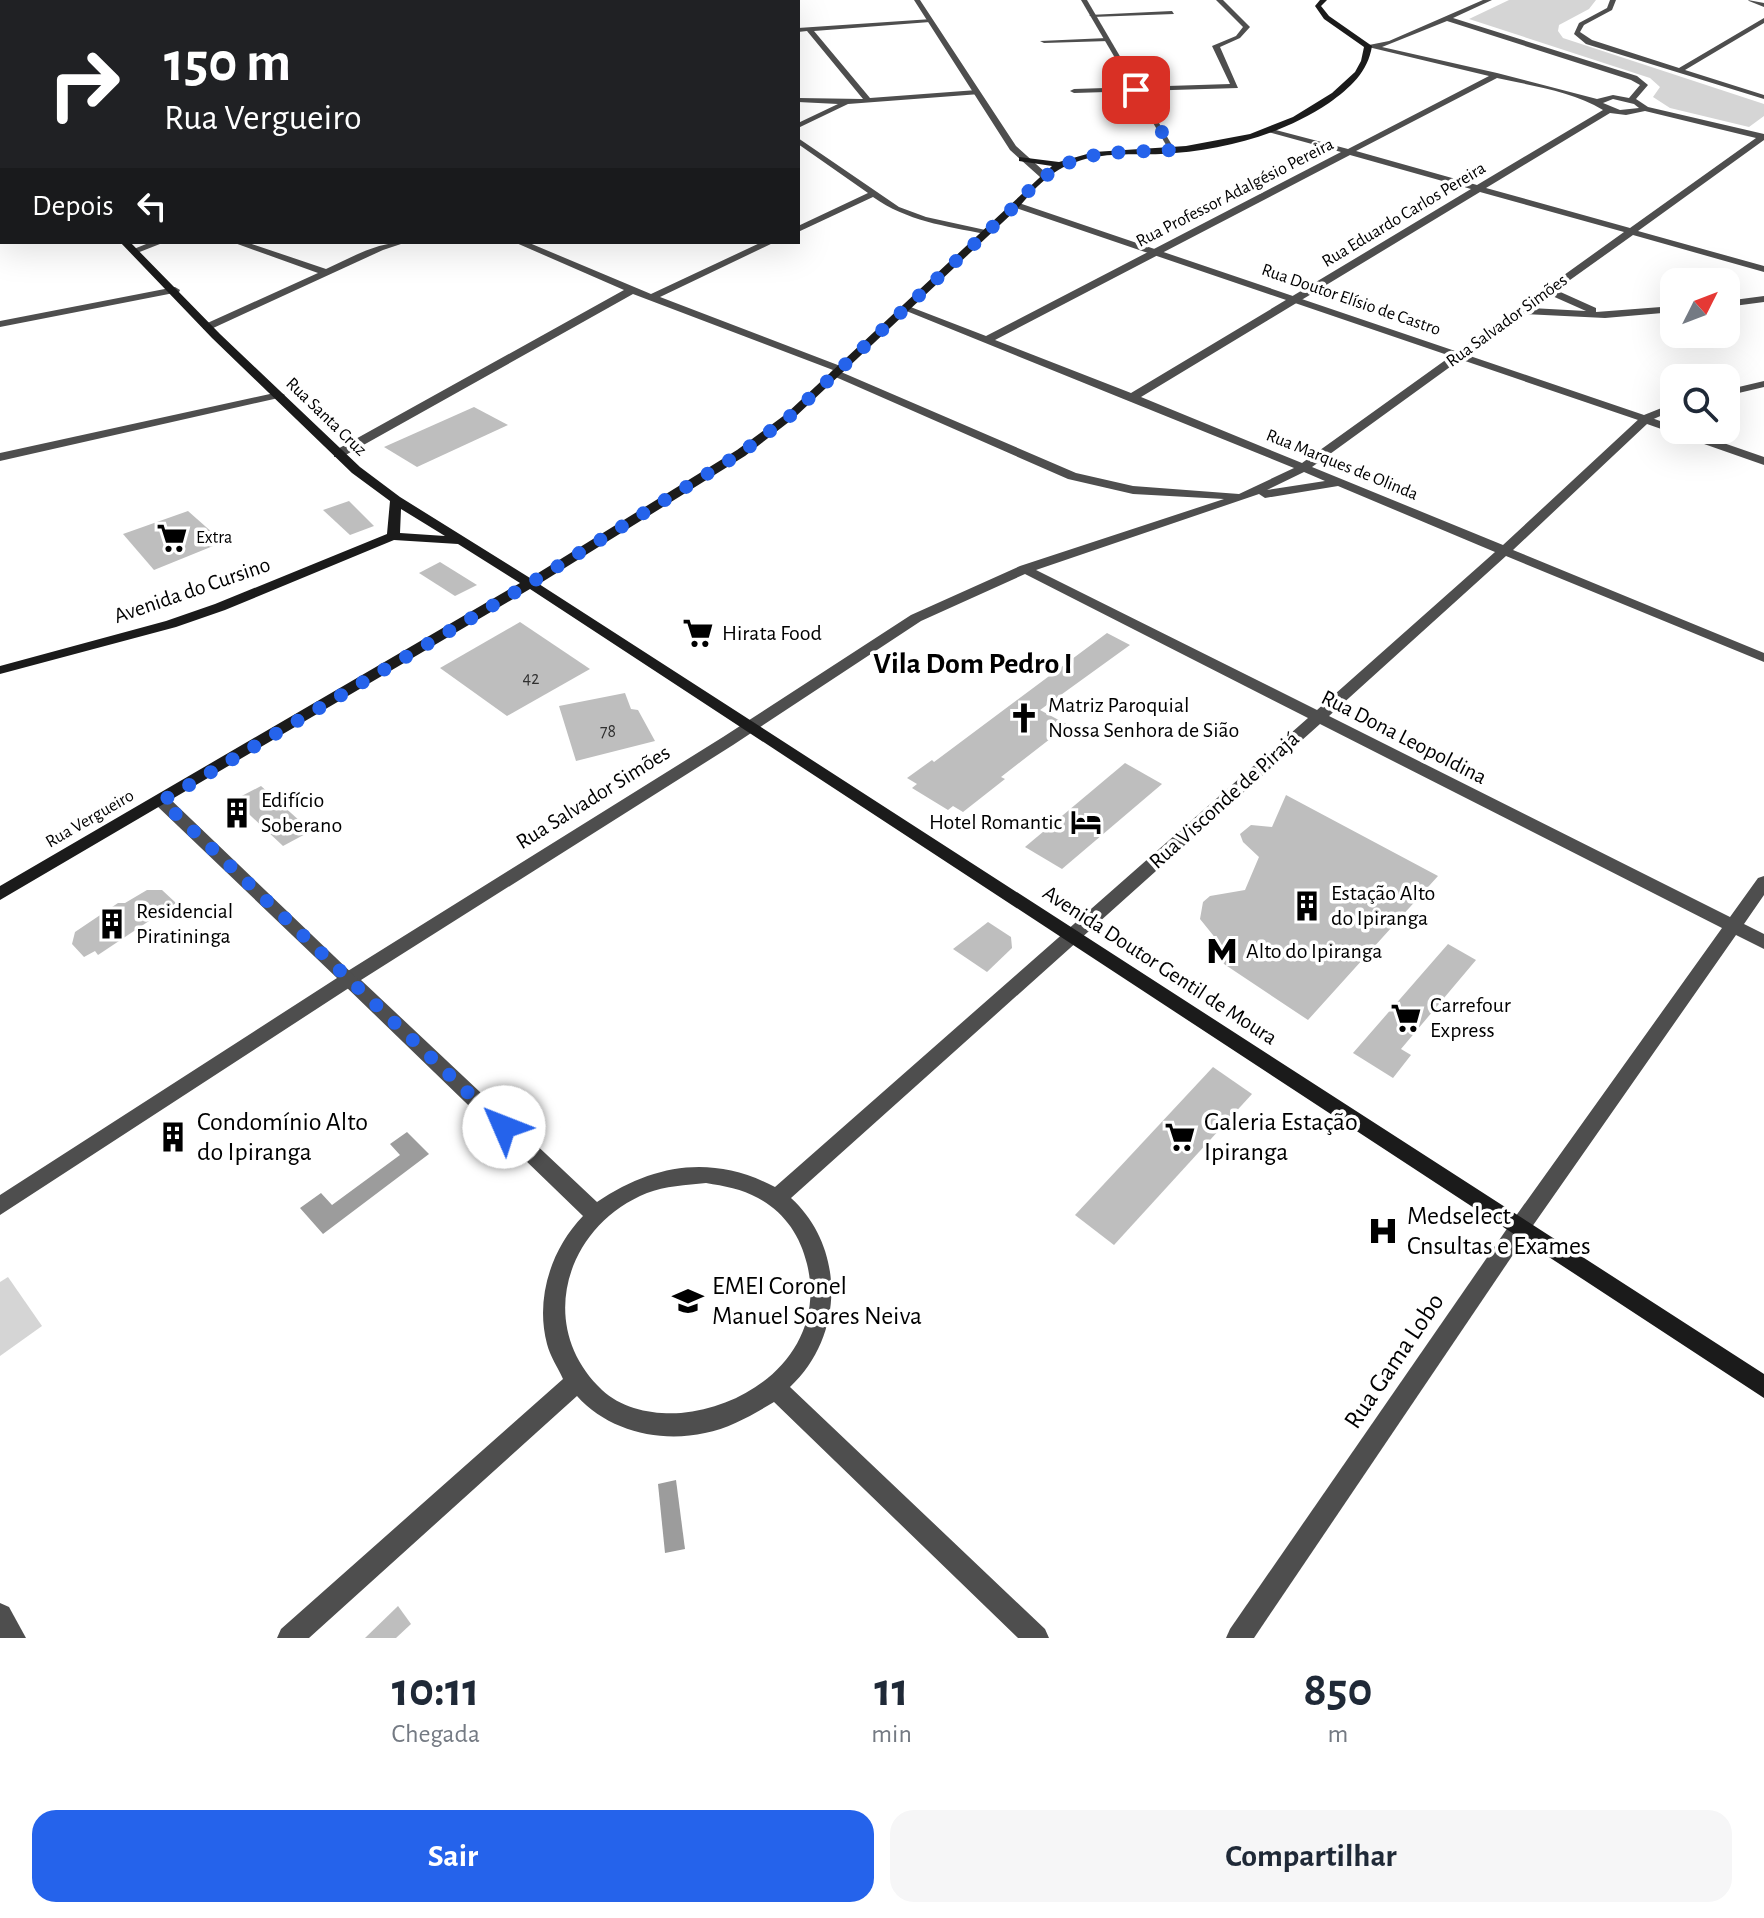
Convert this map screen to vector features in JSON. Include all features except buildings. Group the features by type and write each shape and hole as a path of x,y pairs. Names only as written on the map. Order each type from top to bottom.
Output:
{"main road":[{"path":"1324,0 1318,6 1322,14 1368,46"},
{"name":"Rua Vergueiro","path":"0,894 529,584 741,453 790,416 1016,205 1043,175 1060,165 1100,154 1173,150 1232,141 1271,130 1300,117 1342,89 1359,73 1367,58 1368,46"},
{"path":"1022,159 1060,165"},
{"name":"Rua Santa Cruz","path":"127,244 338,454 396,500 529,584"},
{"path":"396,500 393,536 462,542"},
{"name":"Avenida do Cursino","path":"0,670 184,620 393,536"},
{"name":"Avenida Doutor Gentil de Moura","path":"529,584 1764,1387"}],"street":[{"path":"917,0 1022,159 1043,175"},
{"path":"1084,0 1173,150"},
{"path":"1074,91 1235,86 1216,46 1238,37 1247,27 1219,0"},
{"path":"1368,46 1386,45 1489,0"},
{"path":"1613,0 1610,9 1581,24 1576,33 1589,42 1764,97"},
{"path":"1751,0 1764,5"},
{"path":"1092,15 1172,13"},
{"path":"1449,19 1634,78 1644,85 1631,100"},
{"path":"800,30 930,20"},
{"path":"1680,70 1764,20"},
{"path":"809,29 868,100"},
{"path":"1044,41 1107,40"},
{"path":"1368,46 1602,100 1631,100 1642,104 1645,109"},
{"name":"Rua Professor Adalgésio Pereira","path":"988,339 1497,75"},
{"path":"800,100 849,102 977,92"},
{"path":"1602,100 1609,110 1631,113 1645,109 1764,136"},
{"path":"800,125 849,102"},
{"name":"Rua Eduardo Carlos Pereira","path":"1132,397 1609,110"},
{"path":"1271,130 1764,269"},
{"name":"Rua Salvador Simões","path":"0,1206 349,979 750,727 916,618 1025,569 1245,496 1303,468 1764,136"},
{"path":"800,141 873,194 910,215 985,231"},
{"path":"800,228 873,194"},
{"name":"Rua Doutor Elísio de Castro","path":"1016,205 1660,425"},
{"path":"134,251 154,244"},
{"path":"243,244 325,272"},
{"path":"207,327 325,272 397,244"},
{"path":"524,244 837,371 1046,467 1102,484 1170,494 1245,496"},
{"path":"652,297 766,244"},
{"path":"0,324 175,290"},
{"path":"338,454 632,290"},
{"path":"1549,291 1605,315"},
{"path":"1740,302 1764,299"},
{"name":"Rua Marques de Olinda","path":"904,308 1132,397 1764,658"},
{"path":"1522,311 1605,315 1660,310"},
{"path":"1740,390 1764,384"},
{"path":"0,457 279,395"},
{"name":"Rua Visconde de Pirajá","path":"777,1198 1074,937 1315,717 1504,551 1645,419 1660,412"},
{"name":"Rua Doutor Elísio de Castro","path":"1715,444 1764,461"},
{"name":"Rua Salvador Simões","path":"1245,496 1338,483"},
{"path":"1170,494 1186,504 1190,515"},
{"name":"Rua Dona Leopoldina","path":"1025,569 1764,942"},
{"path":"162,801 596,1215"},
{"name":"Rua Gama Lobo","path":"1239,1638 1520,1227 1764,882"},
{"path":"706,1174 743,1181 777,1198 805,1228 821,1266 822,1309 806,1352 776,1389 737,1414 693,1426 648,1424 607,1409 576,1382 558,1350 551,1315 557,1278 572,1244 596,1215 629,1192 680,1177 706,1174"},
{"path":"290,1638 576,1382"},
{"path":"776,1389 1036,1638"},
{"path":"0,1616 13,1638"}],"shaded area":[{"path":"1509,0 1596,0 1589,9 1559,25 1558,31 1563,38 1764,104 1764,116 1749,127 1670,108 1653,97 1660,87 1650,78 1469,19"},
{"path":"407,1132 429,1154 323,1234 300,1208 321,1193 332,1205 400,1155 390,1144"},
{"path":"8,1277 42,1326 0,1356 0,1282"},
{"path":"676,1480 685,1549 665,1553 658,1484"}],"place":[{"name":"Extra","path":"172,538"},
{"name":"Hirata Food","path":"698,633"},
{"name":"Matriz Paroquial Nossa Senhora de Sião","path":"1024,718"},
{"name":"Edifício Soberano","path":"237,813"},
{"name":"Hotel Romantic","path":"1086,822"},
{"name":"Estação Alto do Ipiranga","path":"1307,906"},
{"name":"Residencial Piratininga","path":"112,924"},
{"name":"Alto do Ipiranga","path":"1222,951"},
{"name":"Carrefour Express","path":"1406,1018"},
{"name":"Condomínio Alto do Ipiranga","path":"173,1137"},
{"name":"Galeria Estação Ipiranga","path":"1180,1137"},
{"name":"Medselect Cnsultas e Exames","path":"1383,1231"},
{"name":"EMEI Coronel Manuel Soares Neiva","path":"688,1301"}],"district":[{"name":"Vila Dom Pedro I","path":"973,664"}],"route":[{"path":"504,1127 162,801 529,584 741,453 790,416 1016,205 1043,175 1066,162 1086,156 1173,150 1136,90"}]}
